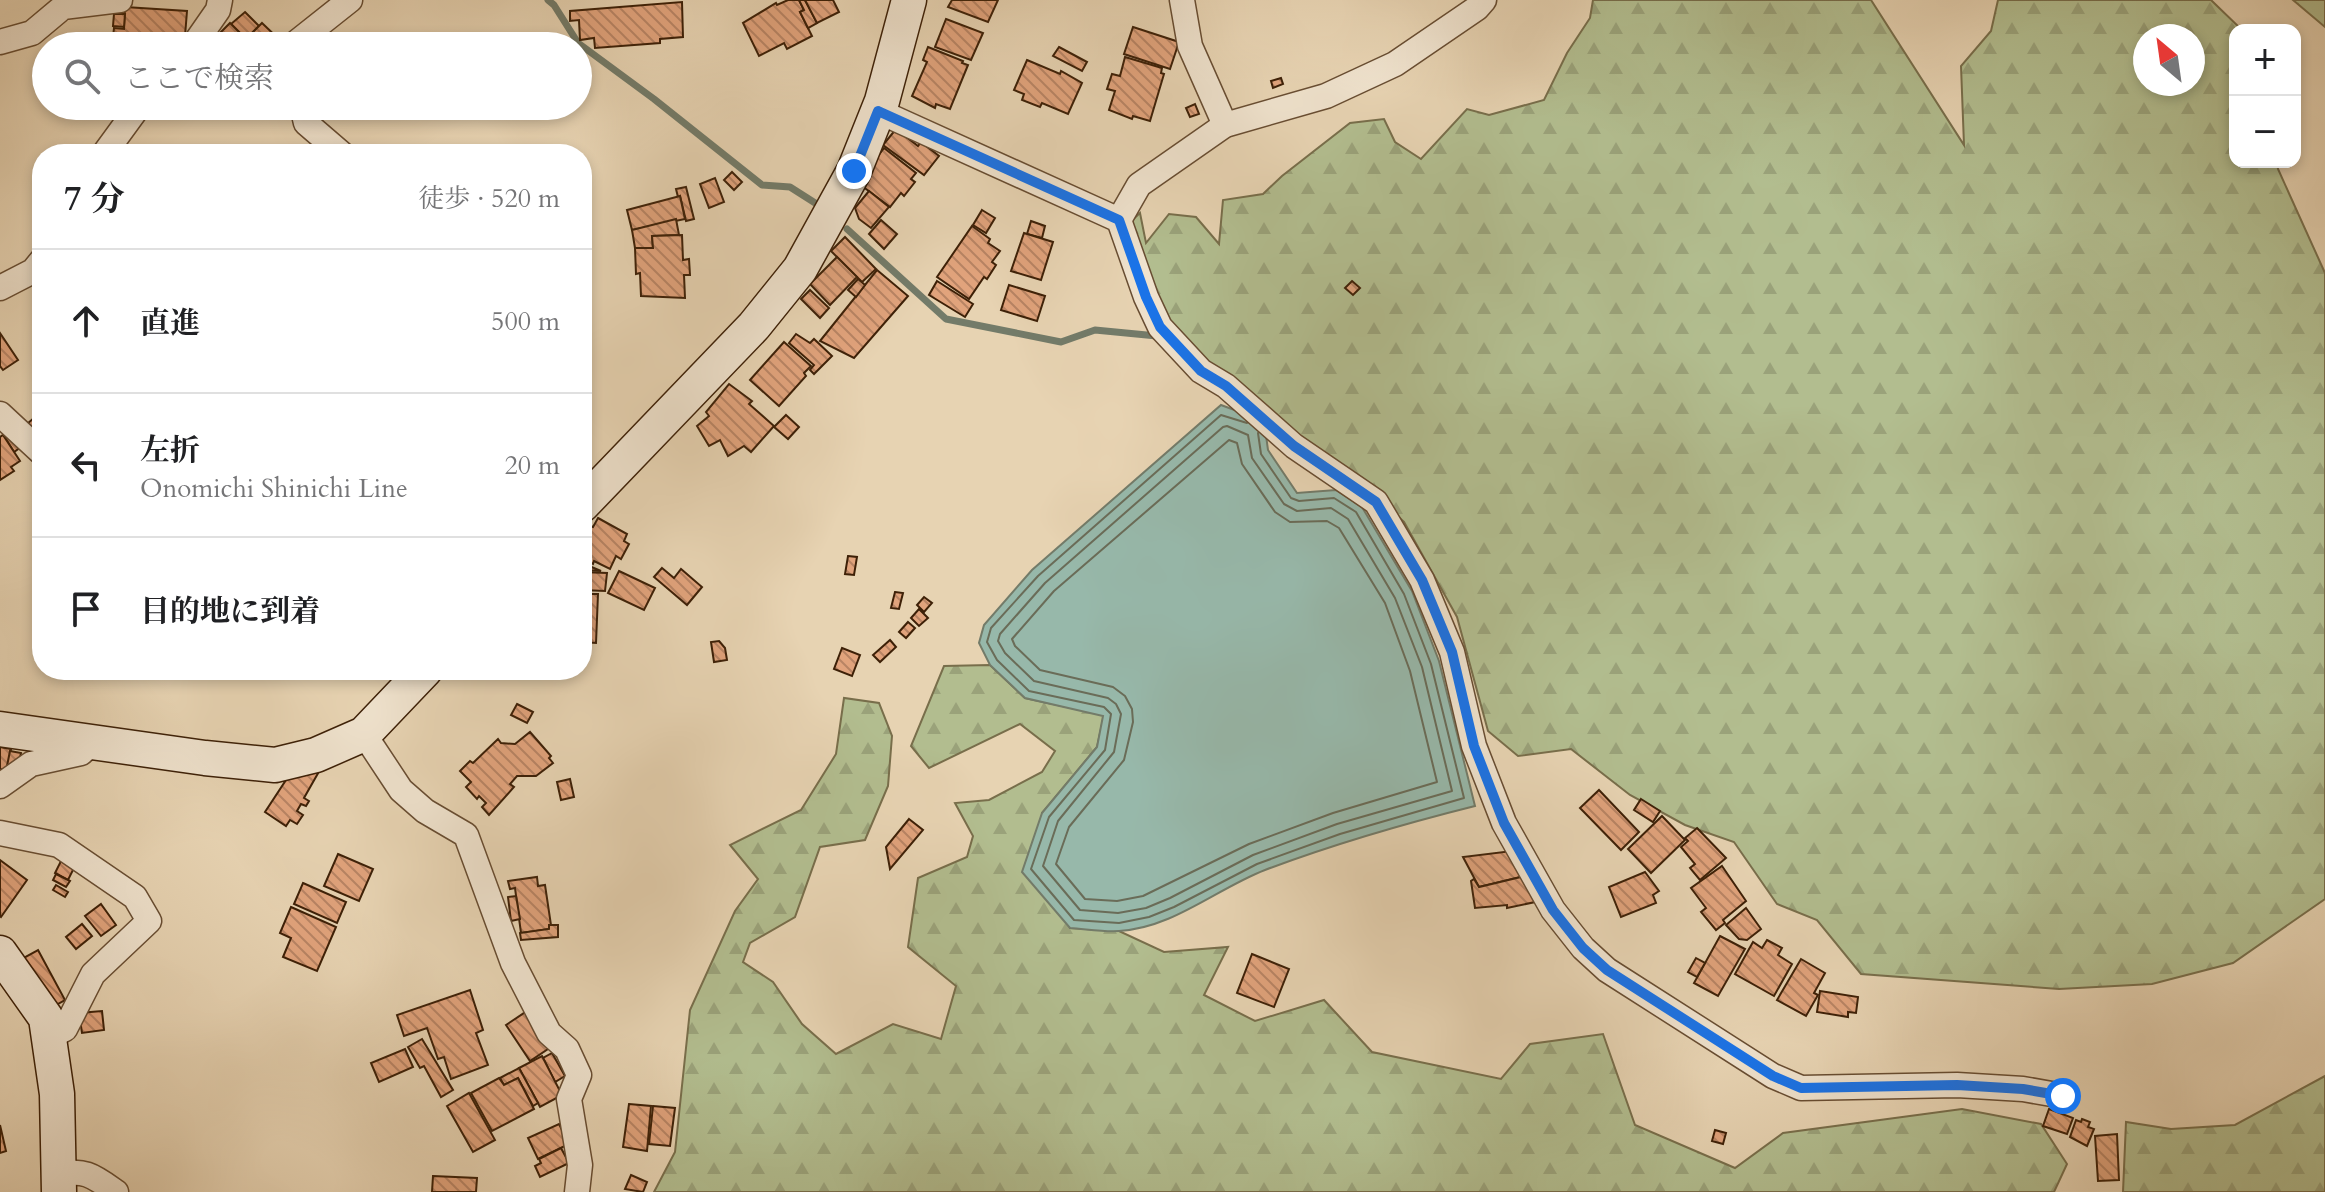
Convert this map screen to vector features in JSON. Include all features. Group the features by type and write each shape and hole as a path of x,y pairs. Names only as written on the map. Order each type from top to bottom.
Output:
{"main road":[{"path":"592,495 754,326 800,269 854,171 878,111 909,0"},
{"path":"0,729 275,765 316,755 364,734 415,680"},
{"path":"0,953 46,1018 57,1094 58,1184"}],"street":[{"path":"33,32 63,7 120,0"},
{"path":"203,32 218,10 220,0"},
{"path":"310,32 350,0"},
{"path":"1182,0 1190,46 1225,125"},
{"path":"1119,220 1139,185 1225,125 1326,96 1395,64 1476,3"},
{"path":"0,42 32,33"},
{"path":"878,111 1119,220 1160,327 1201,371 1226,386 1294,446 1376,502 1422,580 1452,652 1474,746 1504,823 1553,910 1583,948 1607,970 1773,1076 1801,1088 1957,1085 2023,1089 2063,1096"},
{"path":"111,144 129,120"},
{"path":"305,120 330,144"},
{"path":"0,288 32,272"},
{"path":"0,414 32,444"},
{"path":"364,734 401,790 425,811 466,835 513,963 549,1033 567,1049 579,1075 569,1099 580,1165 577,1192"},
{"path":"0,786 31,764 81,753 94,741"},
{"path":"0,833 59,845 135,897 149,921 93,974 65,1029 49,1037"},
{"path":"58,1184 69,1172 88,1172 116,1192"}],"green space":[{"path":"1593,0 1871,0 1964,145 1961,66 1991,31 1998,0 2211,0 2236,24 2229,24 2229,168 2278,168 2325,273 2325,899 2233,963 2152,984 2059,989 1861,974 1817,920 1777,904 1734,842 1685,825 1630,795 1571,749 1518,756 1488,731 1457,617 1404,522 1346,469 1271,420 1195,358 1165,318 1116,235 1140,213 1146,243 1169,214 1196,217 1219,244 1223,200 1263,194 1350,123 1384,119 1395,142 1421,159 1467,109 1489,115 1544,100 1567,53 1590,18"},
{"path":"2293,0 2325,0 2325,27"},
{"path":"990,665 1025,698 1104,715 1097,747 1042,813 1070,928 1119,931 1164,952 1228,947 1204,995 1255,1021 1324,1000 1372,1052 1501,1079 1530,1044 1603,1034 1635,1125 1735,1168 1783,1133 1962,1109 2041,1124 2067,1164 2054,1192 654,1192 675,1152 690,1010 735,911 758,879 730,845 801,810 836,754 844,698 879,703 892,736 888,786 865,840 820,847 795,917 750,943 743,962 773,982 802,1024 836,1054 893,1024 941,1039 956,986 908,947 918,878 967,857 973,836 955,803 989,800 1042,772 1055,751 1020,724 929,768 911,746 944,666"},
{"path":"2325,1076 2325,1192 2123,1192 2126,1122 2171,1129 2235,1125"}],"water":[{"path":"1221,405 1264,421 1268,450 1297,493 1336,490 1362,507 1412,591 1439,661 1475,806 1369,835 1265,870 1158,923 1119,931 1070,928 1022,872 1042,813 1097,747 1103,716 1025,698 990,665 979,643 984,625 1032,570"}],"building":[{"path":"799,0 804,10 800,12 812,36 787,49 784,43 759,56 743,23 776,3"},
{"path":"799,0 805,0 817,23 808,28 800,12 804,10"},
{"path":"805,0 833,0 839,12 817,23"},
{"path":"952,0 998,0 988,22 948,7"},
{"path":"682,2 683,37 660,39 660,43 595,48 592,32 580,32 579,20 570,21 570,11"},
{"path":"125,7 187,11 185,32 114,32 114,28 124,29"},
{"path":"245,12 259,26 253,32 239,32 231,24"},
{"path":"114,14 125,14 124,27 113,26"},
{"path":"946,19 983,33 971,60 935,47"},
{"path":"230,23 239,32 221,32"},
{"path":"262,23 271,32 253,32"},
{"path":"1133,27 1179,42 1170,69 1124,54"},
{"path":"928,47 968,65 950,109 936,104 935,108 912,96 927,62 923,60"},
{"path":"1059,47 1087,62 1082,71 1053,56"},
{"path":"1125,57 1162,68 1161,73 1164,74 1150,121 1133,116 1132,119 1109,110 1115,91 1107,89 1112,74 1120,76"},
{"path":"1027,60 1060,74 1061,71 1082,83 1068,114 1042,103 1040,107 1022,100 1024,94 1014,90"},
{"path":"1281,78 1283,84 1273,88 1271,81"},
{"path":"1195,104 1199,114 1190,117 1186,108"},
{"path":"896,129 918,146 921,142 939,156 924,175 883,145"},
{"path":"884,148 916,173 911,179 915,182 890,207 862,186 867,171"},
{"path":"732,172 742,182 734,190 724,180"},
{"path":"715,178 724,202 709,208 700,184"},
{"path":"686,187 694,219 686,221 676,189"},
{"path":"869,191 889,207 871,228 859,219 855,208"},
{"path":"680,196 685,219 632,230 627,210"},
{"path":"982,210 995,218 986,233 973,225"},
{"path":"676,219 679,235 652,236 653,248 635,248 632,230"},
{"path":"881,220 897,234 884,249 869,234"},
{"path":"1031,221 1045,226 1042,238 1027,234"},
{"path":"972,226 1000,251 992,262 996,265 987,279 984,277 969,299 937,277"},
{"path":"1024,233 1053,242 1041,280 1011,271"},
{"path":"682,235 683,260 689,259 690,275 684,275 685,298 641,296 635,248 653,248 652,236"},
{"path":"845,237 876,269 862,282 831,251"},
{"path":"837,257 857,277 830,305 810,284"},
{"path":"877,270 908,296 854,358 820,341"},
{"path":"858,279 865,285 856,297 848,290"},
{"path":"937,281 973,304 965,317 929,295"},
{"path":"1352,281 1360,288 1353,295 1345,288"},
{"path":"1009,285 1045,296 1037,321 1001,310"},
{"path":"810,290 829,308 820,318 801,299"},
{"path":"0,333 18,360 3,370 0,366"},
{"path":"796,334 810,343 814,339 832,356 814,374 810,370 814,365 789,343"},
{"path":"784,342 811,366 779,406 750,380"},
{"path":"729,384 752,401 749,404 774,426 751,452 744,446 728,456 720,440 709,446 697,426 709,416 706,412"},
{"path":"786,415 799,427 788,439 774,427"},
{"path":"9,432 24,445 14,452 4,436"},
{"path":"3,435 20,461 11,467 14,471 0,480 0,437"},
{"path":"598,518 627,534 624,541 629,544 621,559 616,556 610,569 594,561 592,564 593,527"},
{"path":"848,556 857,557 854,575 845,574"},
{"path":"662,568 674,578 681,569 702,587 687,605 654,577"},
{"path":"619,571 655,588 644,610 608,593"},
{"path":"592,572 607,573 605,591 592,590"},
{"path":"895,592 903,593 899,609 891,608"},
{"path":"592,594 598,594 596,643 592,643"},
{"path":"924,597 932,603 924,612 917,605"},
{"path":"919,609 928,618 919,626 911,618"},
{"path":"908,622 915,628 906,638 899,632"},
{"path":"890,640 896,647 880,662 873,655"},
{"path":"719,641 725,648 727,660 714,662 711,642"},
{"path":"842,648 860,655 852,676 834,669"},
{"path":"517,704 533,712 527,723 511,715"},
{"path":"530,732 551,756 549,758 553,763 536,776 517,776 510,784 514,787 489,815 482,807 486,803 479,796 477,799 466,787 471,782 460,771 498,739 501,743 515,744"},
{"path":"0,747 11,749 7,771 0,769"},
{"path":"10,751 21,753 18,768 7,766"},
{"path":"321,768 304,798 309,801 306,806 301,804 297,811 303,815 297,824 290,820 286,826 265,812 290,774"},
{"path":"570,779 574,797 561,800 557,782"},
{"path":"1599,790 1639,832 1621,850 1580,808"},
{"path":"1641,799 1660,811 1653,822 1634,810"},
{"path":"1662,816 1685,840 1651,873 1628,849"},
{"path":"909,819 923,830 890,869 886,847"},
{"path":"1697,828 1726,858 1700,880 1690,868 1695,864 1681,847 1688,841 1685,838"},
{"path":"1512,851 1525,876 1479,887 1463,857"},
{"path":"338,854 373,869 359,901 324,886"},
{"path":"63,857 76,864 68,880 55,873"},
{"path":"0,860 27,880 1,917 0,916"},
{"path":"1722,866 1746,901 1716,930 1701,912 1706,908 1691,888"},
{"path":"1645,872 1659,891 1653,895 1656,903 1621,917 1609,887"},
{"path":"56,874 70,881 66,887 53,880"},
{"path":"1525,876 1540,901 1507,908 1507,905 1475,908 1471,881 1474,879 1479,887"},
{"path":"537,877 538,886 545,885 551,925 549,929 521,933 515,888 510,889 508,881"},
{"path":"303,883 346,902 337,923 294,904"},
{"path":"56,885 68,892 65,897 53,890"},
{"path":"516,896 520,919 511,921 508,897"},
{"path":"101,904 116,925 101,936 85,916"},
{"path":"291,907 336,927 317,971 283,957 291,938 280,933"},
{"path":"1746,908 1761,929 1747,940 1739,939 1726,925"},
{"path":"82,924 92,936 76,949 66,937"},
{"path":"549,925 558,925 558,937 521,940 520,933 549,929"},
{"path":"1720,936 1745,949 1718,996 1694,983"},
{"path":"1767,940 1782,948 1778,955 1792,964 1774,996 1735,974 1753,942 1762,948"},
{"path":"38,950 65,1000 56,1005 18,961"},
{"path":"1252,954 1289,969 1274,1007 1237,993"},
{"path":"1696,958 1705,963 1697,977 1688,972"},
{"path":"1801,959 1825,973 1814,993 1818,995 1806,1016 1777,1000"},
{"path":"470,990 483,1030 476,1033 488,1065 451,1079 444,1057 438,1059 427,1028 404,1036 397,1015"},
{"path":"1820,991 1858,997 1856,1013 1848,1012 1848,1017 1817,1012"},
{"path":"102,1011 104,1030 82,1033 79,1013"},
{"path":"527,1011 551,1047 530,1061 506,1025"},
{"path":"422,1039 453,1090 441,1097 424,1066 420,1068 408,1047"},
{"path":"405,1049 413,1067 379,1082 371,1063"},
{"path":"552,1053 565,1076 555,1082 543,1058"},
{"path":"542,1056 562,1095 540,1107 519,1068"},
{"path":"519,1068 538,1103 533,1106 518,1078 504,1085 500,1078"},
{"path":"499,1078 504,1085 518,1078 534,1109 492,1131 471,1093"},
{"path":"469,1093 495,1140 473,1152 447,1106"},
{"path":"629,1104 651,1106 647,1151 623,1147"},
{"path":"653,1106 675,1108 670,1146 649,1144"},
{"path":"2049,1109 2073,1118 2067,1134 2043,1126"},
{"path":"2082,1119 2090,1122 2088,1127 2094,1129 2087,1146 2070,1137 2076,1120 2081,1122"},
{"path":"559,1124 569,1144 538,1159 528,1138"},
{"path":"0,1125 6,1151 0,1153"},
{"path":"1715,1130 1726,1133 1723,1144 1712,1141"},
{"path":"2117,1134 2119,1180 2098,1181 2095,1136"},
{"path":"561,1148 569,1163 540,1177 535,1166 541,1163 539,1159"},
{"path":"631,1175 647,1182 643,1192 625,1189"},
{"path":"433,1176 477,1178 476,1192 432,1192"}],"waterway":[{"path":"548,0 571,32"},
{"path":"592,53 762,185 790,187 823,208"},
{"path":"847,229 946,319 1061,342 1095,330 1157,336"}],"route":[{"path":"854,171 878,111 1119,220 1160,327 1201,371 1226,386 1294,446 1376,502 1422,580 1452,652 1474,746 1504,823 1553,910 1583,948 1607,970 1773,1076 1801,1088 1957,1085 2023,1089 2063,1096"}]}
